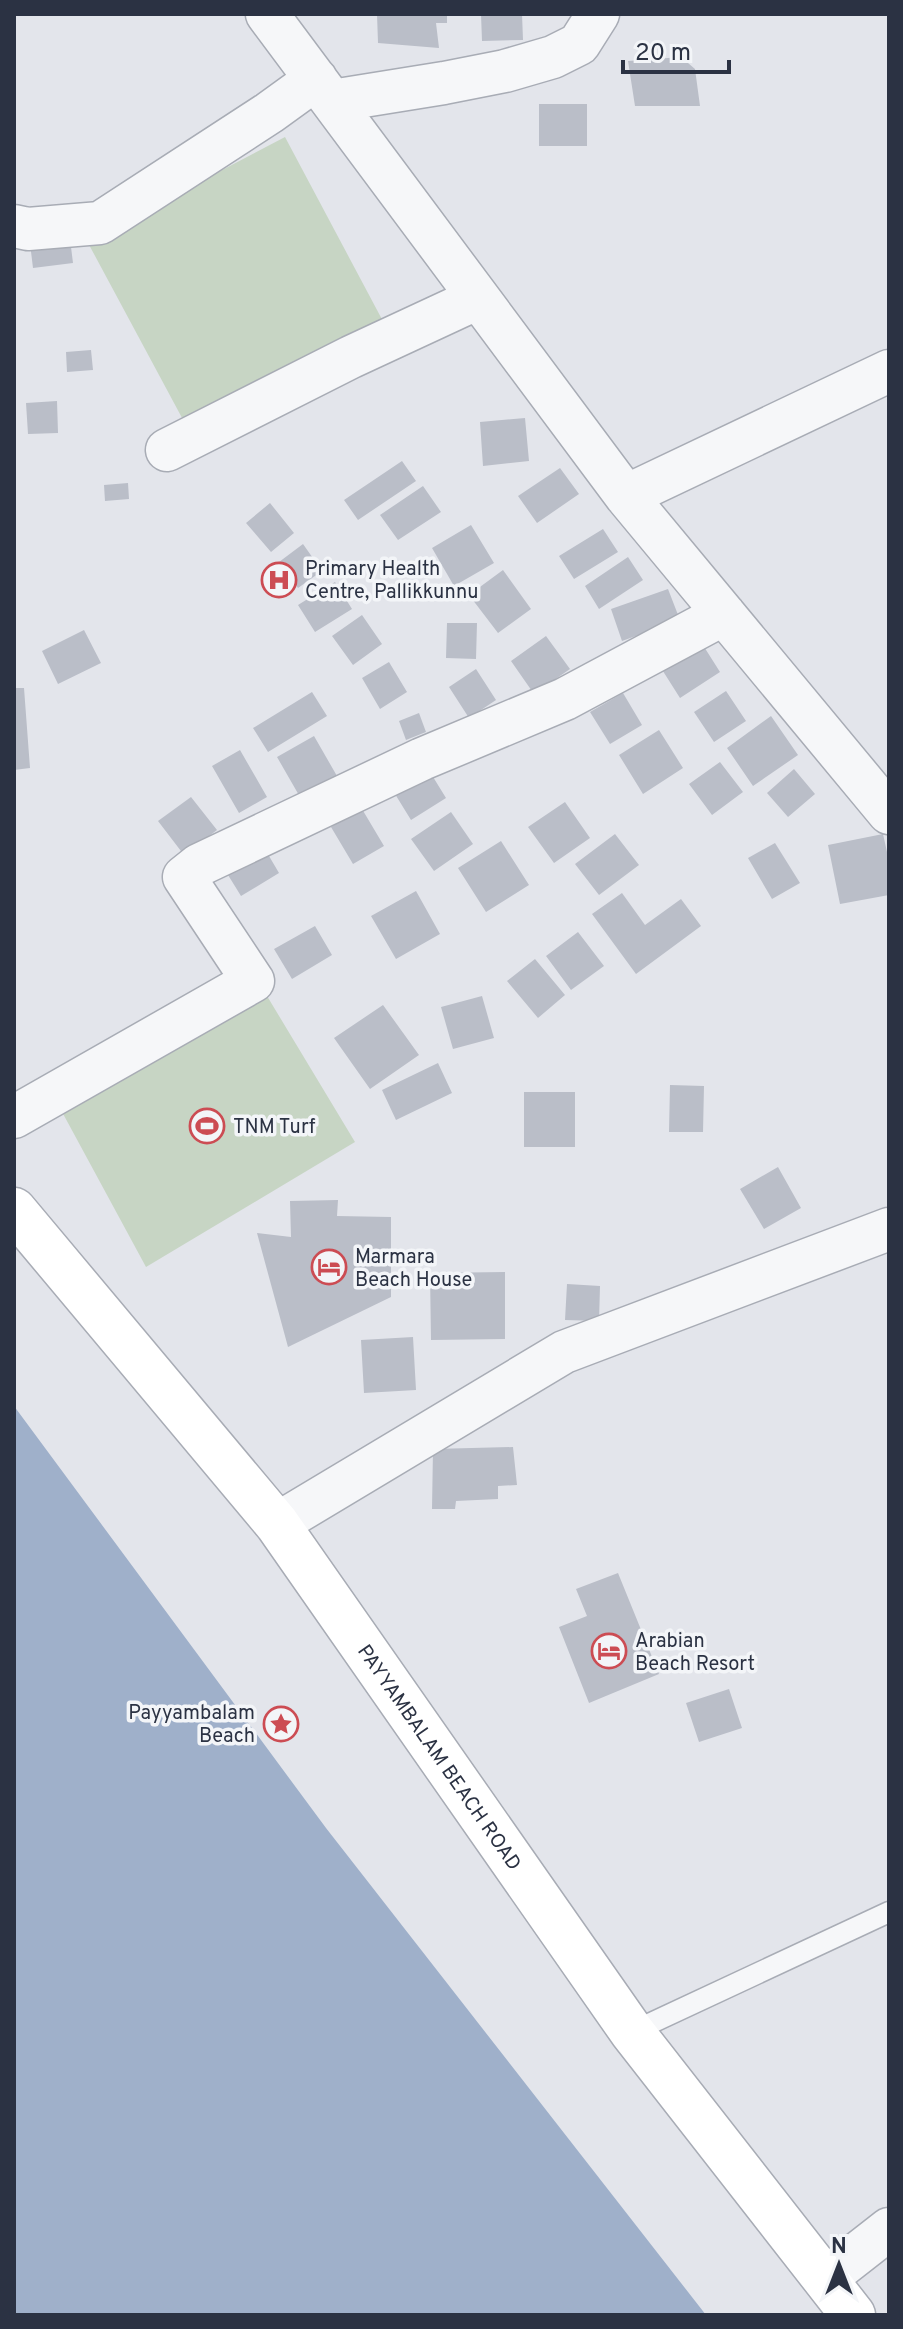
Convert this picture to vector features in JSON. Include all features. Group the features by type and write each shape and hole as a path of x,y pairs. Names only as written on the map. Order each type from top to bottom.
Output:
{"main road":[{"name":"PAYYAMBALAM BEACH ROAD","path":"14,1210 277,1524 632,2032 853,2315"}],"street":[{"path":"267,14 626,496 889,813"},
{"path":"14,226 28,229 100,223 269,113 324,90 459,80 553,57 579,44 598,14"},
{"path":"167,450 351,357 478,298"},
{"path":"626,496 889,371"},
{"path":"14,1117 253,981 184,877 199,865 422,759 565,699 724,614"},
{"path":"277,1524 564,1352 889,1229"},
{"path":"825,2279 889,2229"}],"lane":[{"path":"632,2032 889,1912"}],"green space":[{"path":"285,137 385,325 188,429 87,241"},
{"name":"TNM Turf","path":"264,991 355,1142 146,1267 61,1110"}],"water":[{"path":"14,1406 326,1828 706,2315 14,2315"}],"building":[{"path":"377,14 447,14 447,23 436,23 439,48 378,43"},
{"path":"481,14 522,14 523,40 482,41"},
{"path":"681,57 695,69 700,106 635,106 628,61"},
{"path":"539,104 587,104 587,146 539,146"},
{"path":"69,231 73,263 33,268 29,235"},
{"path":"91,350 93,370 67,372 66,352"},
{"path":"57,401 58,433 28,434 26,403"},
{"path":"525,418 529,461 483,466 480,422"},
{"path":"402,461 416,481 358,520 344,500"},
{"path":"560,468 579,494 537,523 518,496"},
{"path":"128,483 129,499 105,501 104,485"},
{"path":"423,486 441,512 398,540 380,515"},
{"path":"270,503 294,533 271,552 246,523"},
{"path":"471,525 494,563 454,586 432,548"},
{"path":"603,529 618,552 574,579 559,556"},
{"path":"303,544 322,571 298,588 279,562"},
{"path":"628,557 643,580 599,609 585,586"},
{"path":"503,570 531,609 498,633 469,595"},
{"path":"335,582 352,609 315,632 298,605"},
{"path":"668,589 680,620 622,641 611,609"},
{"path":"362,615 382,644 353,665 332,636"},
{"path":"447,623 477,623 476,659 446,658"},
{"path":"84,630 101,663 58,684 42,651"},
{"path":"546,636 570,669 534,694 511,661"},
{"path":"701,642 720,672 680,698 661,668"},
{"path":"389,662 407,692 380,709 362,678"},
{"path":"476,669 496,700 469,718 449,687"},
{"path":"14,688 24,688 30,768 14,770"},
{"path":"726,691 746,721 714,742 694,712"},
{"path":"312,692 327,716 268,752 253,728"},
{"path":"623,693 642,725 610,744 590,712"},
{"path":"419,713 426,732 406,740 399,721"},
{"path":"771,716 798,755 753,786 727,748"},
{"path":"659,730 683,768 643,794 619,755"},
{"path":"314,736 337,776 300,797 277,757"},
{"path":"240,750 267,797 239,813 212,766"},
{"path":"422,759 446,798 411,820 387,781"},
{"path":"720,762 743,792 712,815 689,784"},
{"path":"794,769 815,794 788,817 767,793"},
{"path":"191,797 217,830 184,855 158,821"},
{"path":"565,802 590,838 554,863 528,827"},
{"path":"362,809 384,846 353,864 331,827"},
{"path":"451,812 473,844 434,871 411,839"},
{"path":"615,834 639,865 599,895 575,864"},
{"path":"883,834 889,861 889,895 840,904 828,845"},
{"path":"259,839 279,873 241,896 220,862"},
{"path":"501,841 529,885 486,912 458,868"},
{"path":"775,843 800,883 772,899 748,858"},
{"path":"416,891 440,934 396,959 371,916"},
{"path":"622,893 645,925 681,899 701,926 636,974 592,914"},
{"path":"315,926 332,955 292,979 274,949"},
{"path":"578,932 604,966 571,990 546,956"},
{"path":"535,959 565,995 538,1018 507,981"},
{"path":"482,996 494,1038 453,1049 441,1007"},
{"path":"383,1005 419,1055 370,1089 334,1038"},
{"path":"438,1063 452,1093 396,1120 382,1090"},
{"path":"670,1085 704,1086 703,1132 669,1132"},
{"path":"524,1092 575,1092 575,1147 524,1147"},
{"path":"778,1167 801,1208 764,1229 740,1189"},
{"name":"Marmara Beach House","path":"338,1200 337,1216 391,1217 391,1297 288,1347 257,1233 291,1237 290,1201"},
{"path":"505,1272 505,1339 431,1340 430,1273"},
{"path":"567,1284 600,1286 599,1321 565,1320"},
{"path":"413,1337 416,1390 364,1393 361,1340"},
{"path":"513,1447 517,1485 498,1486 498,1499 456,1501 455,1509 432,1509 433,1449"},
{"name":"Arabian Beach Resort","path":"618,1573 659,1674 589,1703 559,1627 587,1616 576,1589"},
{"path":"729,1689 742,1728 699,1742 686,1703"}],"place":[{"name":"Primary Health Centre, Pallikkunnu","path":"279,580"},
{"name":"TNM Turf","path":"207,1126"},
{"name":"Marmara Beach House","path":"329,1267"},
{"name":"Arabian Beach Resort","path":"609,1651"},
{"name":"Payyambalam Beach","path":"281,1724"}]}
